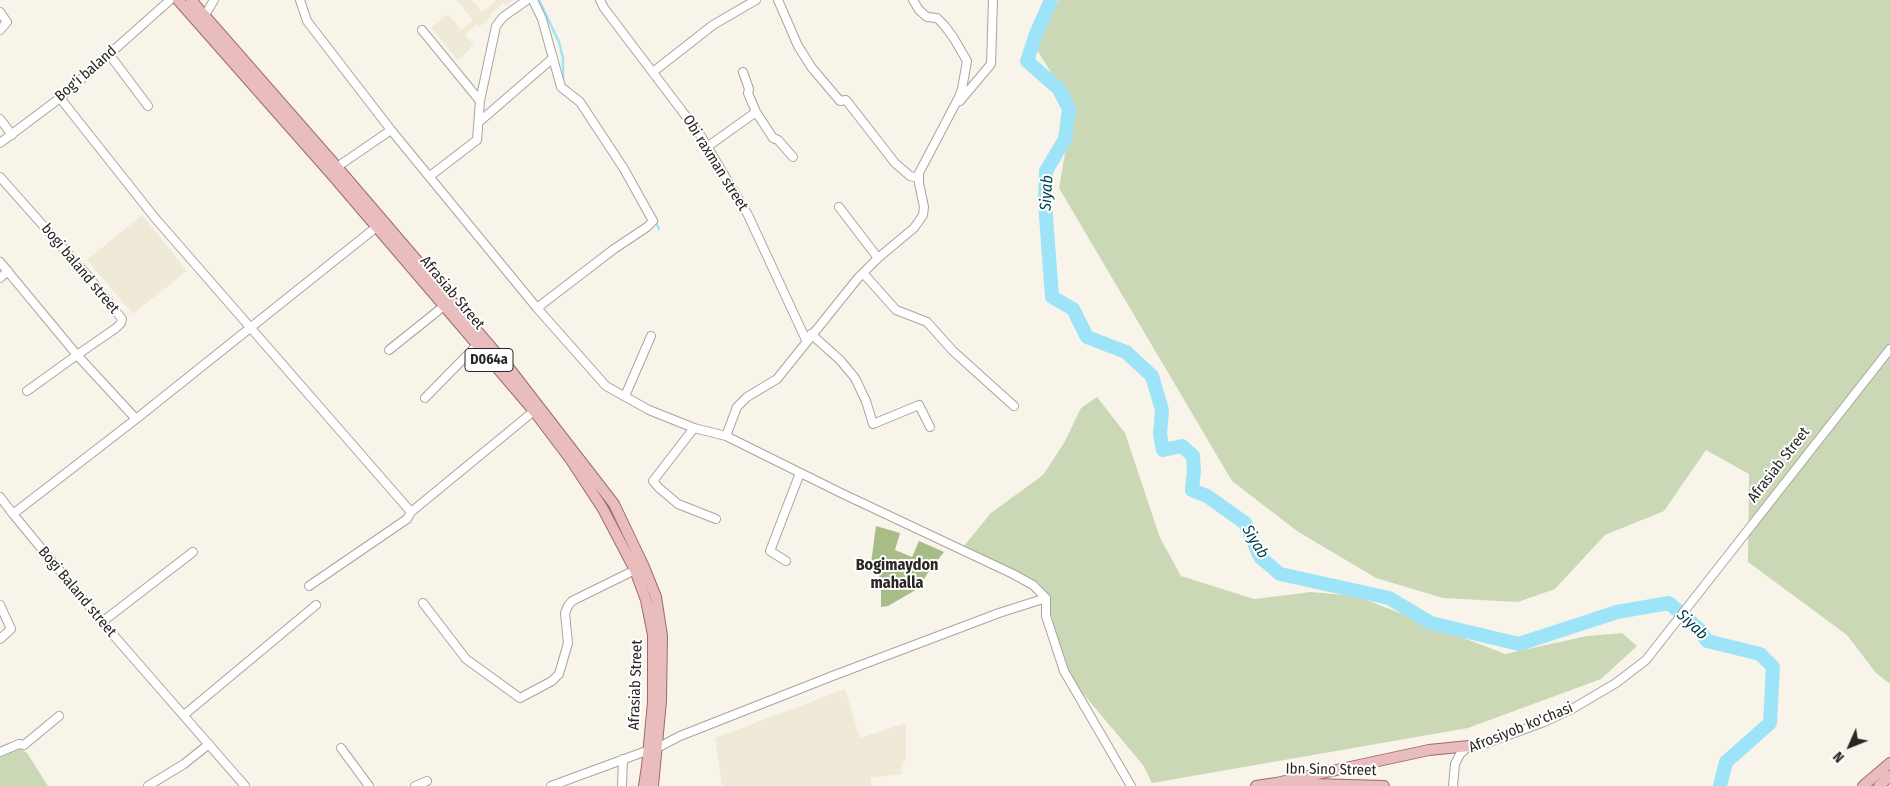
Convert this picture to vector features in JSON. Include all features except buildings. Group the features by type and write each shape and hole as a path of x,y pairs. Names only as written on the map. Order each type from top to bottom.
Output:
{"main road":[{"name":"Afrasiab Street","path":"178,0 253,78"},
{"name":"Afrasiab Street","path":"191,0 280,110 508,368 614,504 656,597 662,636 661,701 653,749 644,786"},
{"name":"Afrasiab Street","path":"280,110 337,167 444,306 534,411 571,460 603,509 635,570 646,600 653,635 653,786"},
{"path":"1276,783 1429,750 1469,746"},
{"path":"1862,786 1890,762"},
{"path":"1879,786 1890,776"},
{"name":"Ibn Sino Street","path":"1256,786 1276,783 1384,786"}],"street":[{"name":"Bog'i baland","path":"0,143 60,98 170,0"},
{"path":"205,15 214,0"},
{"path":"300,0 307,21 391,130 537,308 606,386 649,410 694,428 726,436 1014,574 1033,585 1046,598 1046,616 1064,671 1131,786"},
{"path":"430,176 477,140 480,101 496,26 503,17 527,0"},
{"path":"533,0 542,19 562,87 580,102 624,169 653,221 537,308"},
{"name":"Obi raxman street","path":"600,0 707,147 748,215 808,337"},
{"path":"653,72 713,25 756,0"},
{"path":"778,0 798,46 812,68 840,101 846,100 895,163 910,176 918,178"},
{"path":"726,436 737,407 747,397 776,379 808,337 863,273 919,221 924,207 918,178 921,168 955,106 962,89 966,61 944,25 937,18 926,16 919,10 913,0"},
{"path":"955,106 992,64 992,0"},
{"path":"0,12 7,22 0,30"},
{"path":"422,30 480,101"},
{"path":"109,54 148,106"},
{"path":"479,122 553,58"},
{"path":"743,72 749,90 748,93 756,112 773,138 778,140 793,157"},
{"path":"60,98 155,218 411,512"},
{"path":"707,147 756,112"},
{"path":"0,119 12,134"},
{"path":"337,167 391,130"},
{"name":"bogi baland street","path":"0,177 87,275 122,318 121,323 116,328 77,355"},
{"path":"840,207 878,258"},
{"path":"12,514 136,419 380,224"},
{"path":"0,262 77,355 136,419"},
{"path":"0,278 8,271"},
{"path":"863,273 896,310 927,322 953,350 1014,406"},
{"path":"389,350 444,306"},
{"path":"625,396 651,336"},
{"path":"808,337 840,360 855,378 866,401 873,424 919,405 930,427"},
{"path":"425,398 477,345"},
{"name":"Afrasiab Street","path":"1693,600 1890,349"},
{"path":"27,391 77,355"},
{"path":"309,586 406,519 411,512 534,411"},
{"path":"694,428 653,480 659,488 678,504 716,519"},
{"path":"786,561 770,551 800,472"},
{"name":"Bogi Baland street","path":"0,497 102,622 245,786"},
{"path":"102,622 193,552"},
{"path":"423,603 466,659 520,698 552,681 559,674 568,643 565,613 572,601 635,570"},
{"path":"551,786 653,749 680,736 835,675 999,613 1046,598"},
{"name":"Afrosiyob ko'chasi","path":"1453,786 1455,764 1460,754 1469,746 1484,744 1544,722 1572,709 1616,683 1646,660 1693,600"},
{"path":"0,605 11,629 0,640"},
{"path":"184,715 316,605"},
{"path":"0,752 19,744 24,745 59,716"},
{"path":"148,786 184,764 209,744"},
{"path":"341,748 369,786"},
{"path":"622,786 623,759"},
{"path":"414,786 427,780"}],"shaded area":[{"path":"457,0 472,0 482,12 496,0 512,0 506,6 503,3 479,27 477,24 465,35 474,45 458,60 431,28 448,14 461,30 473,20"},
{"path":"142,215 187,271 133,314 87,260"},
{"path":"845,689 860,738 906,723 906,761 902,762 902,774 870,778 871,786 722,786 715,738"}],"green space":[{"path":"1059,0 1890,0 1890,684 1876,673 1847,635 1748,562 1749,474 1706,450 1664,511 1605,535 1555,589 1518,602 1443,598 1376,578 1297,531 1232,481 1059,188 1073,107 1035,47"},
{"path":"1097,397 1125,433 1160,538 1181,576 1254,599 1311,592 1356,596 1505,654 1587,636 1622,633 1637,646 1601,679 1468,728 1152,783 1143,765 1064,671 1050,610 1039,583 964,546 991,513 1043,475 1064,443 1081,408"},
{"path":"876,526 900,533 895,550 912,557 919,541 944,552 919,588 888,606 881,607 881,579 871,563"},
{"path":"19,748 27,753 48,786 0,786 0,757"}],"waterway":[{"path":"539,0 559,42 563,58 563,80"},
{"name":"Siyab","path":"1051,0 1036,34 1027,61 1059,89 1069,109 1065,139 1046,171 1045,203 1052,297 1073,309 1087,337 1126,352 1152,376 1162,410 1160,435 1163,450 1182,446 1193,456 1192,490 1207,496 1245,523 1260,557 1280,574 1389,598 1431,623 1519,644 1617,612 1669,603 1700,630 1707,641 1760,654 1773,667 1770,723 1726,762 1720,786"},
{"path":"655,221 659,229"}],"district":[{"name":"Bogimaydon mahalla","path":"897,575"}]}
